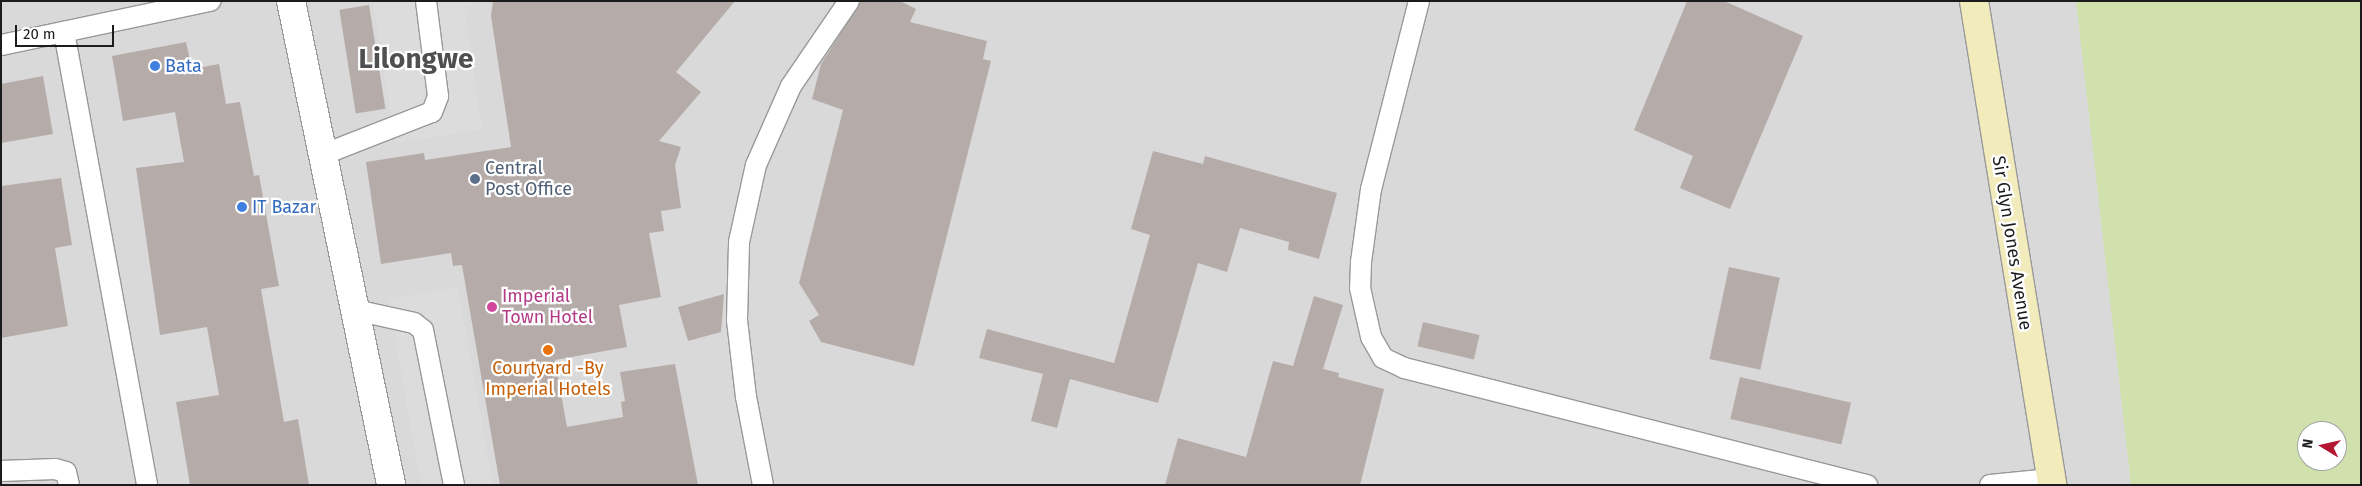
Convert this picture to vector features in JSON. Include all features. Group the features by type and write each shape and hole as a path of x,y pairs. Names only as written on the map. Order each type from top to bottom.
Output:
{"main road":[{"name":"Sir Glyn Jones Avenue","path":"1974,1 2051,482"}],"street":[{"path":"291,1 391,485"}],"lane":[{"path":"1,45 210,1"},
{"path":"322,155 432,112 438,96 426,1"},
{"path":"763,485 746,397 737,320 739,242 756,165 791,86 849,1"},
{"path":"1419,1 1371,190 1361,262 1360,288 1371,338 1383,358 1404,368 1868,485"},
{"path":"64,32 146,485"},
{"path":"355,310 414,323 423,330 454,485"},
{"path":"1,470 55,469 66,472 70,485"},
{"path":"1990,485 2051,482"}],"shaded area":[{"path":"1,1 2361,1 2361,485 1,485"},
{"path":"373,1 475,1 465,13 482,129 395,143"},
{"path":"458,287 493,485 421,485 388,299"}],"green space":[{"path":"2076,1 2361,1 2361,485 2131,485"}],"building":[{"path":"493,1 735,1 676,72 701,92 659,141 681,147 675,165 681,208 661,211 664,231 649,233 661,297 619,305 627,347 555,360 567,427 623,417 621,402 625,401 620,372 675,364 698,485 500,485 462,265 453,266 451,253 381,264 366,162 424,153 425,160 511,147 491,16"},
{"path":"861,1 900,1 916,9 910,22 987,41 983,59 991,61 914,366 821,342 809,321 819,315 799,283 843,110 812,99 821,64"},
{"path":"1687,1 1724,1 1803,36 1730,209 1680,188 1693,156 1634,130"},
{"path":"369,5 385,109 356,113 339,10"},
{"path":"186,42 192,69 219,64 226,104 240,102 254,176 259,175 279,286 261,289 284,422 298,419 309,485 190,485 176,402 219,395 207,327 160,335 136,168 184,162 175,112 123,121 112,56"},
{"path":"43,76 53,134 1,143 1,84"},
{"path":"1153,151 1203,164 1205,156 1337,193 1319,259 1288,250 1289,242 1240,228 1227,272 1198,263 1158,403 1070,379 1057,428 1031,421 1043,374 979,358 987,329 1114,363 1150,235 1131,229"},
{"path":"61,178 72,245 55,248 68,326 1,338 1,186"},
{"path":"1729,267 1780,278 1760,370 1709,359"},
{"path":"724,294 721,332 688,341 678,307"},
{"path":"1314,296 1343,305 1323,369 1339,373 1338,377 1384,389 1360,485 1165,485 1178,438 1246,457 1273,361 1293,366"},
{"path":"1423,322 1480,335 1474,359 1417,346"},
{"path":"1740,377 1851,403 1841,445 1730,419"}],"place":[{"name":"Bata","path":"155,66"},
{"name":"Central Post Office","path":"475,179"},
{"name":"IT Bazar","path":"242,207"},
{"name":"Imperial Town Hotel","path":"492,307"},
{"name":"Courtyard -By Imperial Hotels","path":"548,350"}],"district":[{"name":"Lilongwe","path":"416,59"}]}
